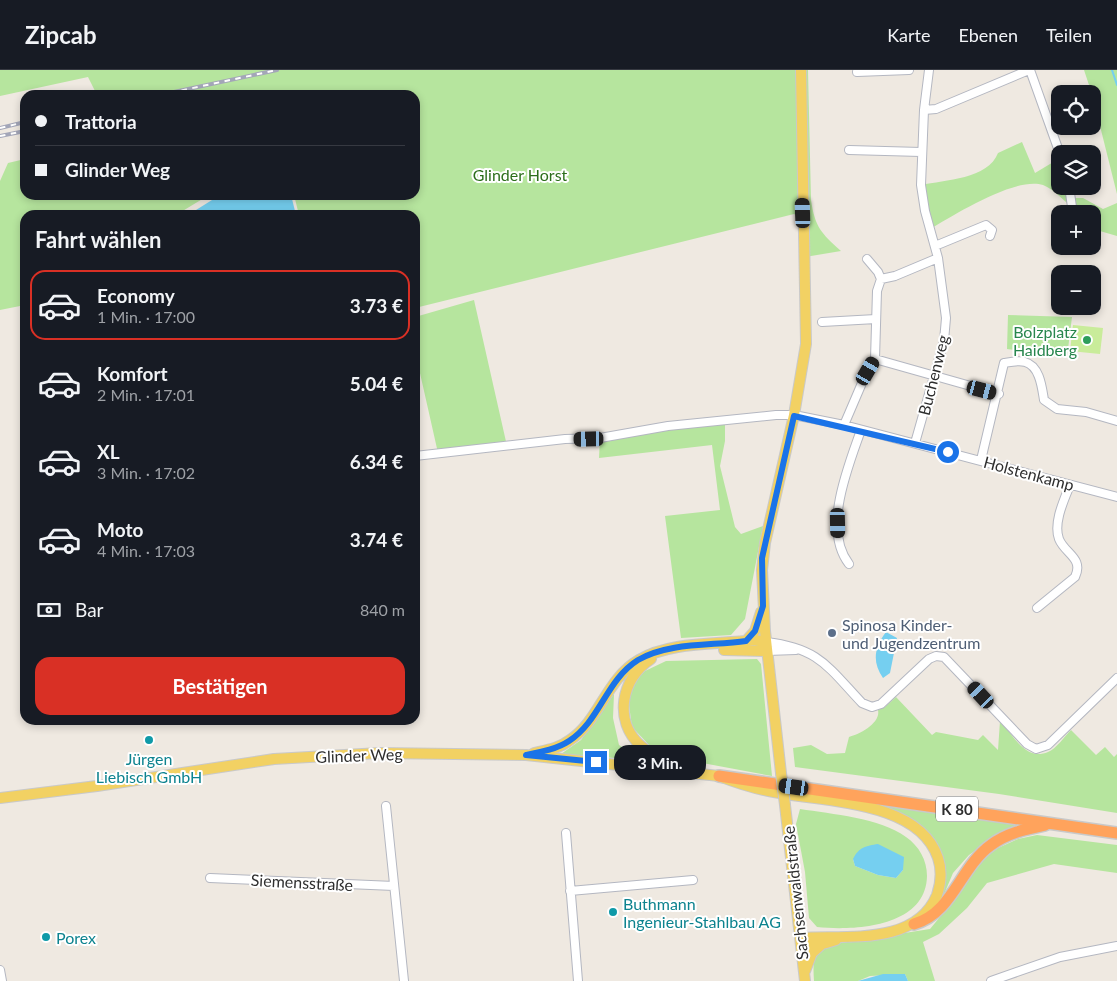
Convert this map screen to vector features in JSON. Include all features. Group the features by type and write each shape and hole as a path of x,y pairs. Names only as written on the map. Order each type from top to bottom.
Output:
{"highway":[{"name":"K 80","path":"719,776 1117,833"},
{"path":"914,924 928,918 941,908 970,866 990,845 1016,832 1053,824"}],"main road":[{"name":"Sachsenwaldstraße","path":"801,70 806,337 794,416 762,558 763,606 804,978"},
{"path":"746,641 755,631 763,606"},
{"path":"526,755 557,747 571,740 591,719 615,681 629,666 645,656 676,648 746,641 767,646"},
{"path":"686,772 648,752 631,734 623,708 626,692 632,677 649,660 672,651 767,646"},
{"name":"Glinder Weg","path":"0,798 97,786 274,759 380,753 526,755 719,776 750,787 776,793 839,801 867,807 897,817 919,830 933,846 937,854 941,880 931,906 914,924"},
{"path":"801,938 849,937 887,932 914,924"},
{"path":"801,938 808,945 822,944 849,937"},
{"path":"804,978 812,953 822,944"}],"street":[{"path":"857,72 909,70"},
{"name":"Buchenweg","path":"915,443 944,341 946,318 938,258 922,190 924,110 929,70"},
{"path":"924,110 936,109 1030,70 1057,145"},
{"path":"849,150 922,152"},
{"path":"935,246 986,225 992,230 990,236"},
{"path":"881,279 895,276 938,258"},
{"path":"844,425 862,383 875,359 877,291 881,279 878,272 867,259"},
{"path":"822,322 876,319"},
{"path":"875,359 998,394"},
{"path":"981,460 1004,363 1025,362 1035,369 1041,383 1044,400 1057,409 1086,412 1117,421"},
{"name":"Holstenkamp","path":"420,455 565,439 600,438 668,426 776,415 794,416 844,425 1117,497"},
{"path":"849,564 841,554 838,507 850,460 861,430"},
{"path":"1037,608 1075,577 1078,570 1077,561 1059,539 1059,517 1070,484"},
{"path":"767,646 810,654 824,663 862,703 872,707 882,703 930,658 944,657 1027,744 1036,749 1047,746 1117,678"},
{"path":"386,806 404,981"},
{"path":"566,833 578,981"},
{"name":"Siemensstraße","path":"210,878 394,886"},
{"path":"570,892 693,880"},
{"path":"991,981 1060,957 1117,946"},
{"path":"0,970 2,981"}],"green space":[{"name":"Glinder Horst","path":"0,70 808,70 811,200 820,229 841,251 805,257 803,219 794,214 420,307 420,210 298,210 295,200 420,200 420,90 94,90 88,77 20,90 20,92 0,96"},
{"path":"1084,70 1117,70 1117,194 1101,130 1101,85 1089,85"},
{"path":"1022,142 1035,173 1051,163 1051,189 1043,185 1017,186 985,198 930,229 921,185 953,180 976,173 993,162 998,153"},
{"path":"20,160 20,200 201,200 184,210 20,210 20,306 0,310 0,181 8,163"},
{"path":"1058,195 1072,195 1072,198 1083,198 1096,205 1069,205"},
{"path":"1117,203 1117,236 1101,231 1101,208 1103,209"},
{"path":"474,300 507,446 438,453 420,373 420,316"},
{"path":"1008,315 1072,317 1067,357 1007,349"},
{"name":"Bolzplatz Haidberg","path":"1073,325 1103,328 1100,354 1070,351"},
{"path":"725,422 725,441 720,466 735,527 741,534 763,526 745,619 731,635 681,638 665,516 720,510 712,445 599,458 600,438"},
{"path":"757,659 761,664 772,776 681,759 650,746 632,727 629,705 631,685 645,671 666,661"},
{"path":"614,694 613,718 619,745 642,760 561,754 581,740"},
{"path":"896,697 932,735 936,732 978,740 983,735 998,750 1000,721 1020,745 1033,753 1048,752 1071,730 1096,755 1105,747 1114,757 1117,754 1117,813 999,794 795,767 793,748 811,745 827,754 845,753 849,737 869,727 876,719 878,710 885,707"},
{"path":"848,798 1027,823 1004,830 969,855 953,873 945,892 933,908 941,889 934,840"},
{"path":"800,809 869,821 895,831 915,845 924,859 927,876 924,893 915,906 902,916 886,922 850,928 817,927 809,918 805,872 796,824","holes":["853,859 903,870 896,878 878,875 855,866"]},
{"path":"1037,835 1117,845 1117,873 1054,864 987,883 967,908 939,934 923,942 935,981 908,981 905,974 870,976 858,981 814,981 816,956 823,948 828,945 930,929 954,900 975,865 998,848 1018,839"}],"water":[{"path":"212,200 292,200 295,210 196,210"},
{"path":"886,632 897,638 890,673 883,678 877,666 876,655 879,644"},
{"path":"878,844 904,857 903,870 896,878 878,875 855,866 853,859 860,850 866,846"},
{"path":"883,974 905,974 908,981 858,981"}],"waterway":[{"path":"1112,70 1117,85"}],"railway":[{"path":"183,90 277,70"},
{"path":"0,128 20,123"},
{"path":"0,136 20,132"}],"place":[{"name":"Bolzplatz Haidberg","path":"1087,340"},
{"name":"Spinosa Kinder- und Jugendzentrum","path":"832,633"},
{"name":"Jürgen Liebisch GmbH","path":"149,740"},
{"name":"Buthmann Ingenieur-Stahlbau AG","path":"613,912"},
{"name":"Porex","path":"46,937"}],"route":[{"path":"596,762 526,755 546,751 571,740 591,719 621,674 629,666 645,656 654,652 676,648 746,641 755,631 763,606 762,558 794,416 844,425 948,452"}]}
